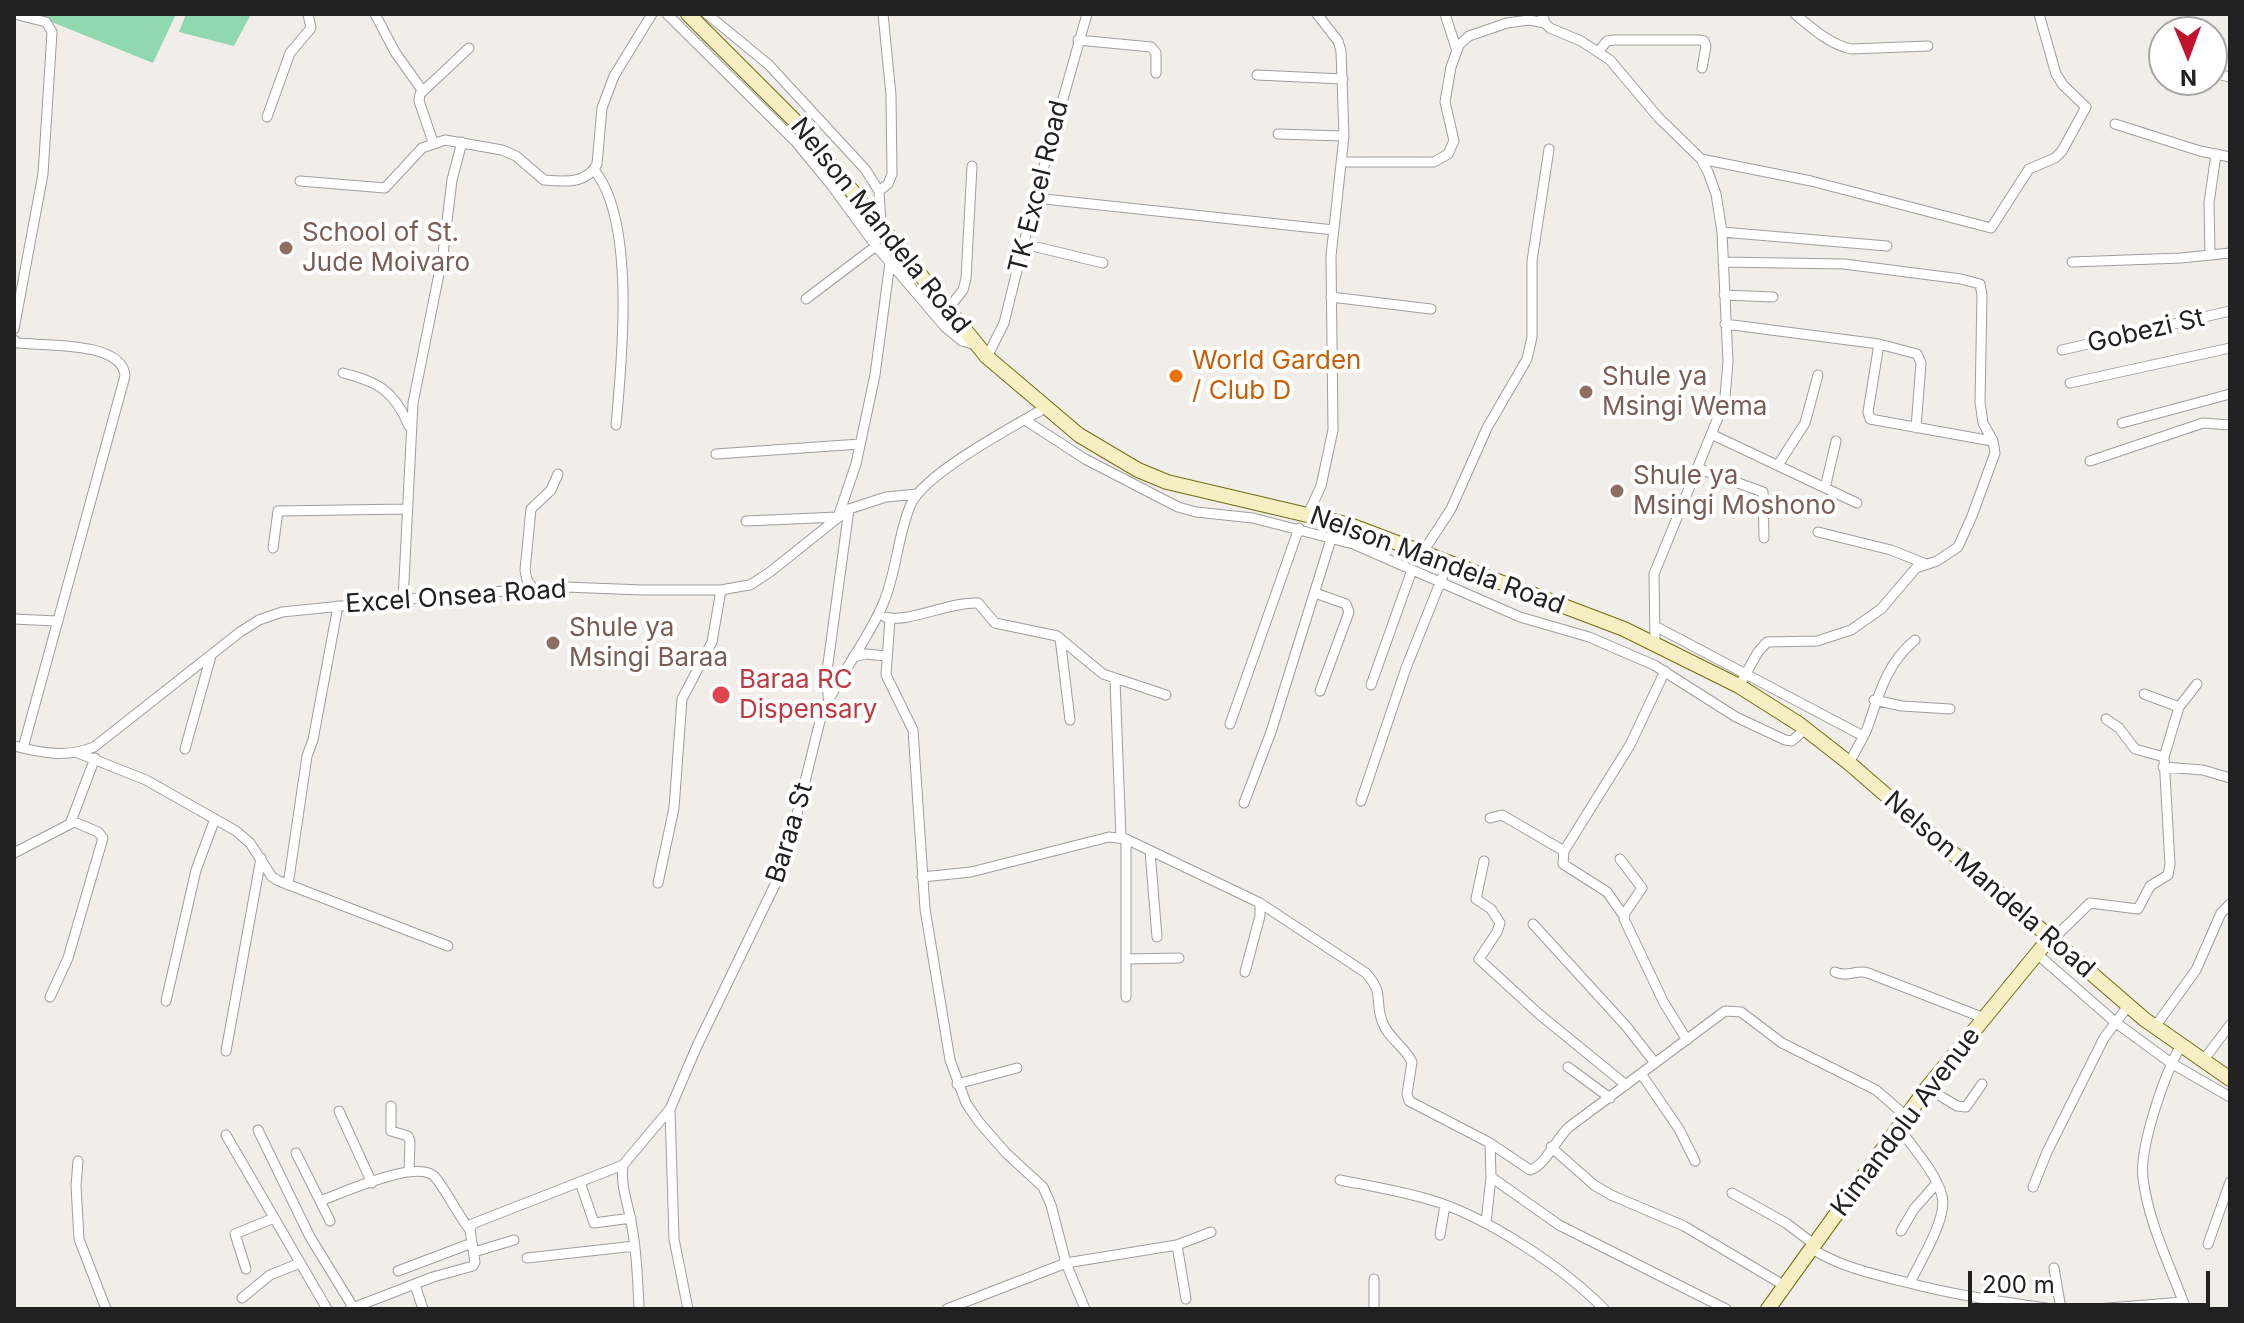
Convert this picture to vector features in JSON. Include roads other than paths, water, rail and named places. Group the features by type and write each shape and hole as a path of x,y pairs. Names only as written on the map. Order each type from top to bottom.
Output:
{"main road":[{"name":"Nelson Mandela Road","path":"688,14 796,122 982,351 1045,408 1090,442 1152,476 1229,499 1350,525 1743,679 1849,763 2154,1028 2230,1079"},
{"name":"Kimandolu Avenue","path":"1768,1309 1927,1088 2036,953 2050,940"}],"street":[{"path":"14,14 46,22 52,32 41,197 14,329"},
{"path":"267,117 290,53 311,28 308,14"},
{"path":"375,14 395,52 422,90"},
{"path":"616,425 624,311 623,272 608,196 594,170 602,108 614,76 652,14"},
{"path":"667,14 795,141 876,246 945,327 962,341 982,351"},
{"path":"707,14 784,79 865,169 879,191 881,224"},
{"path":"879,191 888,184 892,174 891,95 883,14"},
{"path":"1075,14 1086,15"},
{"path":"1308,514 1321,486 1333,430 1331,297 1334,230 1344,136 1343,61 1338,41 1317,14"},
{"path":"1343,162 1434,162 1445,157 1454,141 1445,102 1456,48 1445,14"},
{"path":"1795,14 1841,47 1928,46"},
{"path":"1701,159 1811,181 1991,228 2029,169 2058,156 2085,111 2085,105 2063,85 2056,74 2039,14"},
{"name":"TK Excel Road","path":"982,351 1004,323 1086,15"},
{"path":"1456,48 1469,36 1507,23 1544,19 1610,60 1658,117 1701,159 1716,194 1722,232 1728,362 1726,389 1654,574 1655,643"},
{"path":"1078,40 1151,47 1156,53 1156,73"},
{"path":"1598,52 1607,41 1614,40 1699,40 1704,41 1706,46 1702,68"},
{"path":"433,142 419,101 422,90 469,48"},
{"path":"1257,75 1343,79"},
{"path":"2115,124 2230,157"},
{"path":"1278,134 1344,136"},
{"path":"300,181 385,188 418,151 433,142 462,142 502,150 516,156 544,180 583,179 594,170"},
{"path":"403,600 411,429 419,364 443,254 452,180 462,142"},
{"path":"1423,552 1451,509 1487,428 1527,359 1532,337 1532,261 1549,149"},
{"path":"2210,255 2209,203 2216,154"},
{"path":"948,309 963,290 966,279 972,166"},
{"path":"1035,198 1334,230"},
{"path":"1722,232 1887,246"},
{"path":"1024,244 1103,263"},
{"path":"806,299 876,246"},
{"path":"2072,262 2230,253"},
{"path":"746,521 838,517 860,444 879,351 890,262"},
{"path":"1723,262 1844,264 1977,282 1982,295 1980,402 1983,423 1993,441 1994,459 1958,547 1945,557 1916,568 1881,609 1861,625 1817,641 1767,642 1743,679"},
{"path":"1724,295 1773,297"},
{"path":"1331,297 1431,309"},
{"name":"Gobezi St","path":"2062,350 2230,311"},
{"path":"1725,324 1879,344 1920,356 1916,428"},
{"path":"14,340 18,343 102,352 119,361 125,370 124,383 18,747 61,755 78,753 146,780 243,837 272,877 448,946"},
{"path":"1879,344 1868,417 1873,421 1993,441"},
{"path":"2070,383 2230,348"},
{"path":"343,373 377,383 386,390 411,429"},
{"path":"1778,465 1805,423 1818,375"},
{"path":"2122,423 2230,394"},
{"path":"917,494 929,482 1045,408"},
{"path":"1025,420 1085,459 1178,507 1253,518 1332,536 1520,617 1601,641 1665,671 1736,717 1785,740 1792,741 1805,729"},
{"path":"2090,461 2203,423 2230,425"},
{"path":"1711,434 1857,503"},
{"path":"1825,488 1836,441"},
{"path":"716,454 860,444"},
{"path":"1697,468 1763,492 1764,538"},
{"path":"533,588 525,570 531,509 551,490 558,474"},
{"name":"Excel Onsea Road","path":"78,753 103,741 251,624 268,616 338,606 533,588 721,590 755,582 849,509 886,497 917,494"},
{"name":"Baraa St","path":"623,1165 670,1109 784,866 821,717 828,699 879,614 909,509 917,494"},
{"path":"273,548 278,511 407,509"},
{"path":"828,699 827,671 849,509"},
{"path":"1230,724 1299,528"},
{"path":"1818,532 1891,550 1926,564"},
{"path":"1244,803 1271,732 1332,536"},
{"path":"1361,801 1448,563"},
{"path":"1371,685 1412,570"},
{"path":"658,883 674,808 682,699 712,642 721,590"},
{"path":"1315,593 1346,604 1349,612 1320,691"},
{"path":"879,614 890,619 978,603 995,623 1060,638 1096,669 1115,680 1166,695"},
{"path":"288,885 307,756 313,740 338,606"},
{"path":"14,619 56,621"},
{"path":"890,619 887,680 913,730 922,877 950,1060 966,1103 993,1139 1043,1187 1051,1205 1066,1263 1085,1309"},
{"path":"1655,626 1743,679 1863,736"},
{"path":"1060,638 1070,720"},
{"path":"1849,763 1863,736 1874,700 1901,653 1915,640"},
{"path":"185,749 212,654"},
{"path":"853,657 866,654 886,656"},
{"path":"1665,671 1632,741 1564,851 1563,864 1607,892 1624,916 1664,1003 1687,1040"},
{"path":"1115,680 1123,839 1126,997"},
{"path":"2050,940 2090,903 2138,909 2150,886 2168,875 2170,864 2163,762 2179,707 2197,684"},
{"path":"2144,694 2179,707"},
{"path":"1874,700 1902,706 1950,709"},
{"path":"2106,719 2119,728 2135,749 2163,762 2230,778"},
{"path":"14,853 72,821 95,758"},
{"path":"1490,818 1502,815 1564,851"},
{"path":"166,1001 196,870 215,819"},
{"path":"50,997 68,958 103,838 98,832 72,821"},
{"path":"922,877 971,872 1061,851 1102,837 1123,839 1260,903 1366,973 1374,982 1379,994 1383,1025 1412,1062 1407,1094 1409,1101 1490,1143 1530,1170 1541,1165 1551,1147 1569,1127 1725,1011 1737,1010 1782,1043 1876,1090 1903,1122 1937,1183 1943,1200 1942,1213 1910,1283"},
{"path":"1150,851 1157,937"},
{"path":"226,1051 261,858"},
{"path":"1620,859 1642,888 1624,916"},
{"path":"1484,861 1476,899 1491,909 1500,923 1495,936 1480,955 1481,963 1626,1085"},
{"path":"1245,972 1260,919 1260,903"},
{"path":"2154,1028 2196,970 2217,921 2230,904"},
{"path":"1533,924 1626,1026 1655,1063"},
{"path":"2036,953 2115,1022 2171,1063 2230,1097"},
{"path":"1127,959 1179,958"},
{"path":"1835,972 1848,976 1864,971 1984,1018"},
{"path":"2033,1187 2059,1127 2115,1022 2128,1006"},
{"path":"2202,1062 2230,1025"},
{"path":"2096,1309 2185,1305 2165,1256 2142,1174 2156,1111 2171,1063 2180,1047"},
{"path":"1568,1067 1610,1098"},
{"path":"957,1084 1017,1068"},
{"path":"1642,1075 1679,1129 1695,1161"},
{"path":"1927,1088 1957,1106 1966,1107 1982,1084"},
{"path":"391,1106 391,1131 408,1136 410,1141 409,1171"},
{"path":"670,1109 674,1239 688,1309"},
{"path":"339,1111 372,1183"},
{"path":"258,1130 310,1237 351,1308 473,1266 470,1230 434,1176 409,1171 320,1201"},
{"path":"226,1135 327,1309"},
{"path":"1486,1223 1491,1177 1490,1143"},
{"path":"1551,1147 1600,1189 1631,1206 1684,1226 1785,1286"},
{"path":"296,1153 330,1221"},
{"path":"78,1161 79,1239 106,1309"},
{"path":"470,1230 475,1222 623,1165"},
{"path":"623,1165 621,1176 635,1246 639,1309"},
{"path":"1491,1177 1559,1225 1726,1309"},
{"path":"1340,1180 1445,1205 1486,1223 1540,1258 1604,1309"},
{"path":"580,1182 594,1223 631,1218"},
{"path":"2208,1244 2230,1182"},
{"path":"1901,1231 1914,1209 1937,1183"},
{"path":"1732,1193 1786,1223 1827,1258 1865,1272 1972,1304 2052,1309"},
{"path":"1440,1235 1445,1205"},
{"path":"246,1269 235,1234 274,1218"},
{"path":"947,1309 1066,1263 1177,1245 1211,1232"},
{"path":"398,1271 473,1248 514,1240"},
{"path":"1177,1245 1186,1299"},
{"path":"527,1258 635,1246"},
{"path":"242,1298 270,1275 300,1263"},
{"path":"2054,1268 2061,1309"},
{"path":"1374,1279 1374,1309"},
{"path":"415,1285 423,1309"}],"place":[{"name":"School of St. Jude Moivaro","path":"286,248"},
{"name":"World Garden / Club D","path":"1176,376"},
{"name":"Shule ya Msingi Wema","path":"1586,392"},
{"name":"Shule ya Msingi Moshono","path":"1617,491"},
{"name":"Shule ya Msingi Baraa","path":"553,643"},
{"name":"Baraa RC Dispensary","path":"721,695"}]}
